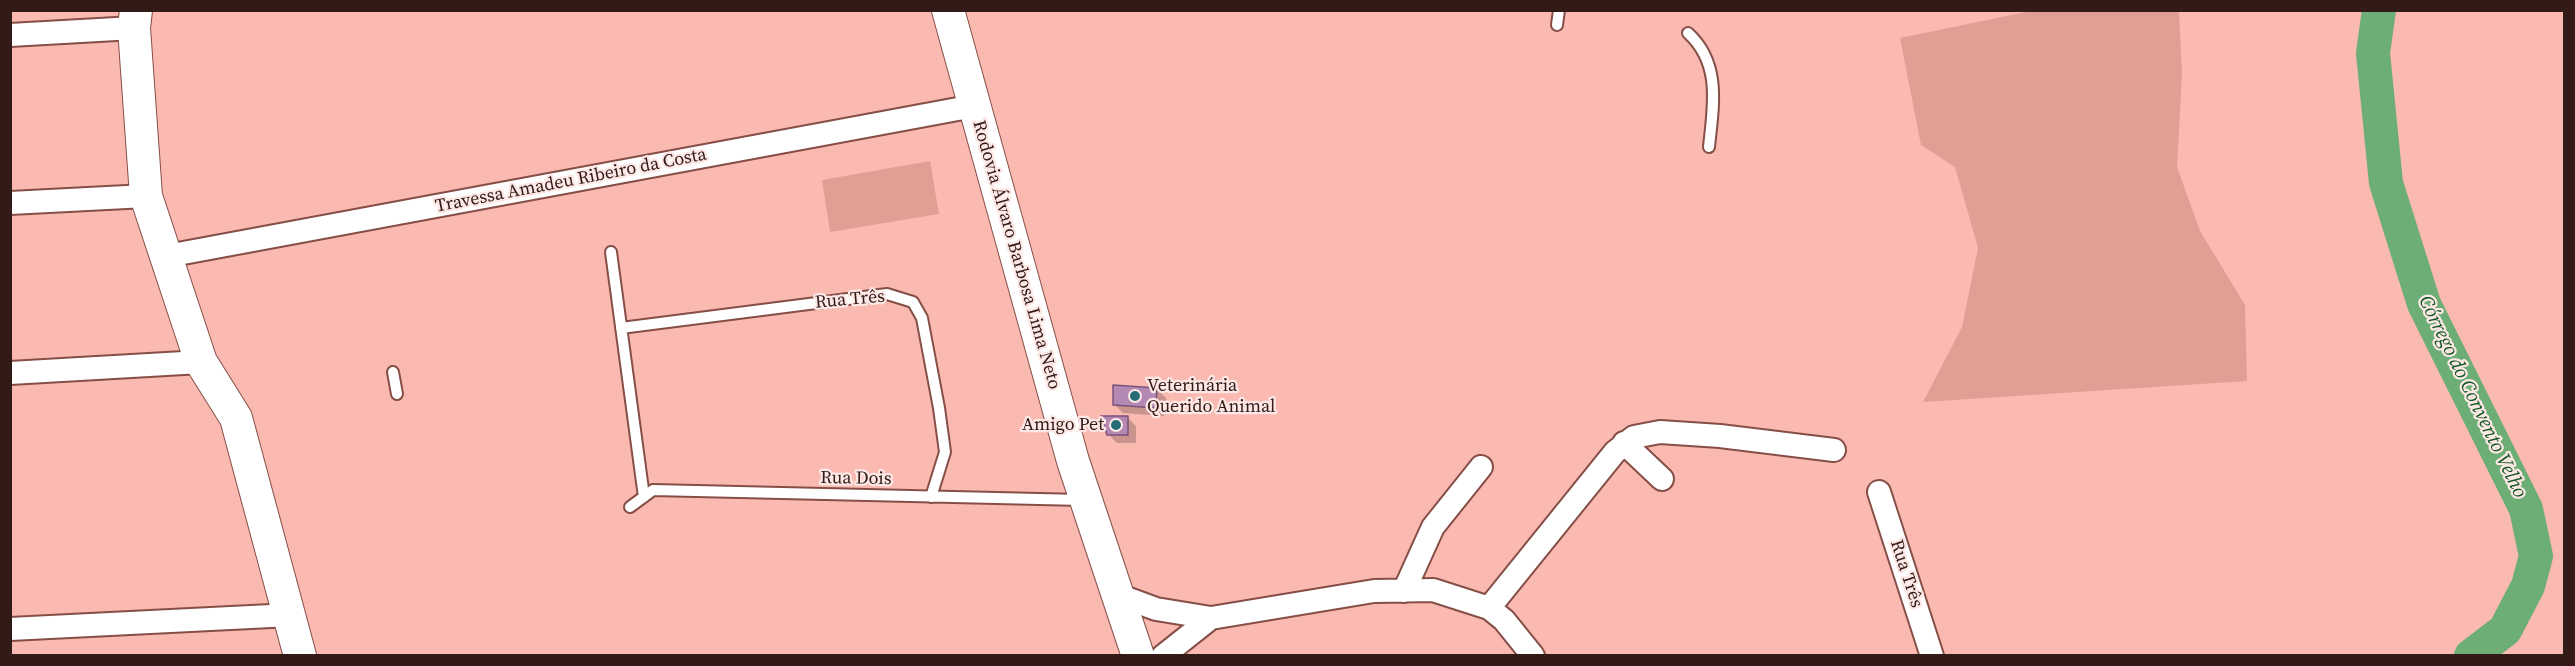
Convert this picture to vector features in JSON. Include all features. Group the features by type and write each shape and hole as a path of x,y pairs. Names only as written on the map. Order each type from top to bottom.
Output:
{"main road":[{"name":"Rodovia Álvaro Barbosa Lima Neto","path":"948,10 1073,461 1138,656"},
{"path":"135,20 146,196 201,362 236,418 291,615 300,656"}],"street":[{"path":"10,35 135,20"},
{"name":"Travessa Amadeu Ribeiro da Costa","path":"167,256 974,106"},
{"path":"10,203 146,196"},
{"path":"10,374 201,362"},
{"path":"1489,608 1624,443 1634,437 1660,432 1720,436 1834,450"},
{"path":"1624,443 1662,479"},
{"path":"1404,591 1432,527 1481,467"},
{"name":"Rua Três","path":"1879,492 1932,656"},
{"path":"1118,595 1156,609 1211,618 1374,591 1433,590 1489,608 1504,620 1533,656"},
{"path":"10,629 291,615"},
{"path":"1163,656 1211,618"}],"lane":[{"path":"1557,25 1559,10"},
{"path":"1688,33 1707,55 1715,91 1709,147"},
{"path":"611,252 644,497"},
{"name":"Rua Três","path":"621,328 887,294 913,302 922,318 945,452 931,497"},
{"path":"393,372 397,394"},
{"name":"Rua Dois","path":"630,507 653,490 1086,500"}],"shaded area":[{"path":"2031,11 2179,11 2182,74 2177,167 2200,231 2245,305 2247,381 1923,402 1962,327 1978,248 1955,167 1921,145 1900,38"},
{"path":"930,161 939,214 830,232 822,180"}],"building":[{"name":"Veterinária Querido Animal","path":"1113,385 1157,388 1156,408 1113,405"},
{"name":"Amigo Pet","path":"1101,416 1128,416 1128,435 1107,435"}],"waterway":[{"name":"Córrego do Convento Velho","path":"2379,10 2373,53 2386,183 2424,304 2526,509 2536,556 2528,586 2505,630 2471,656"}],"place":[{"name":"Veterinária Querido Animal","path":"1135,396"},
{"name":"Amigo Pet","path":"1116,425"}]}
